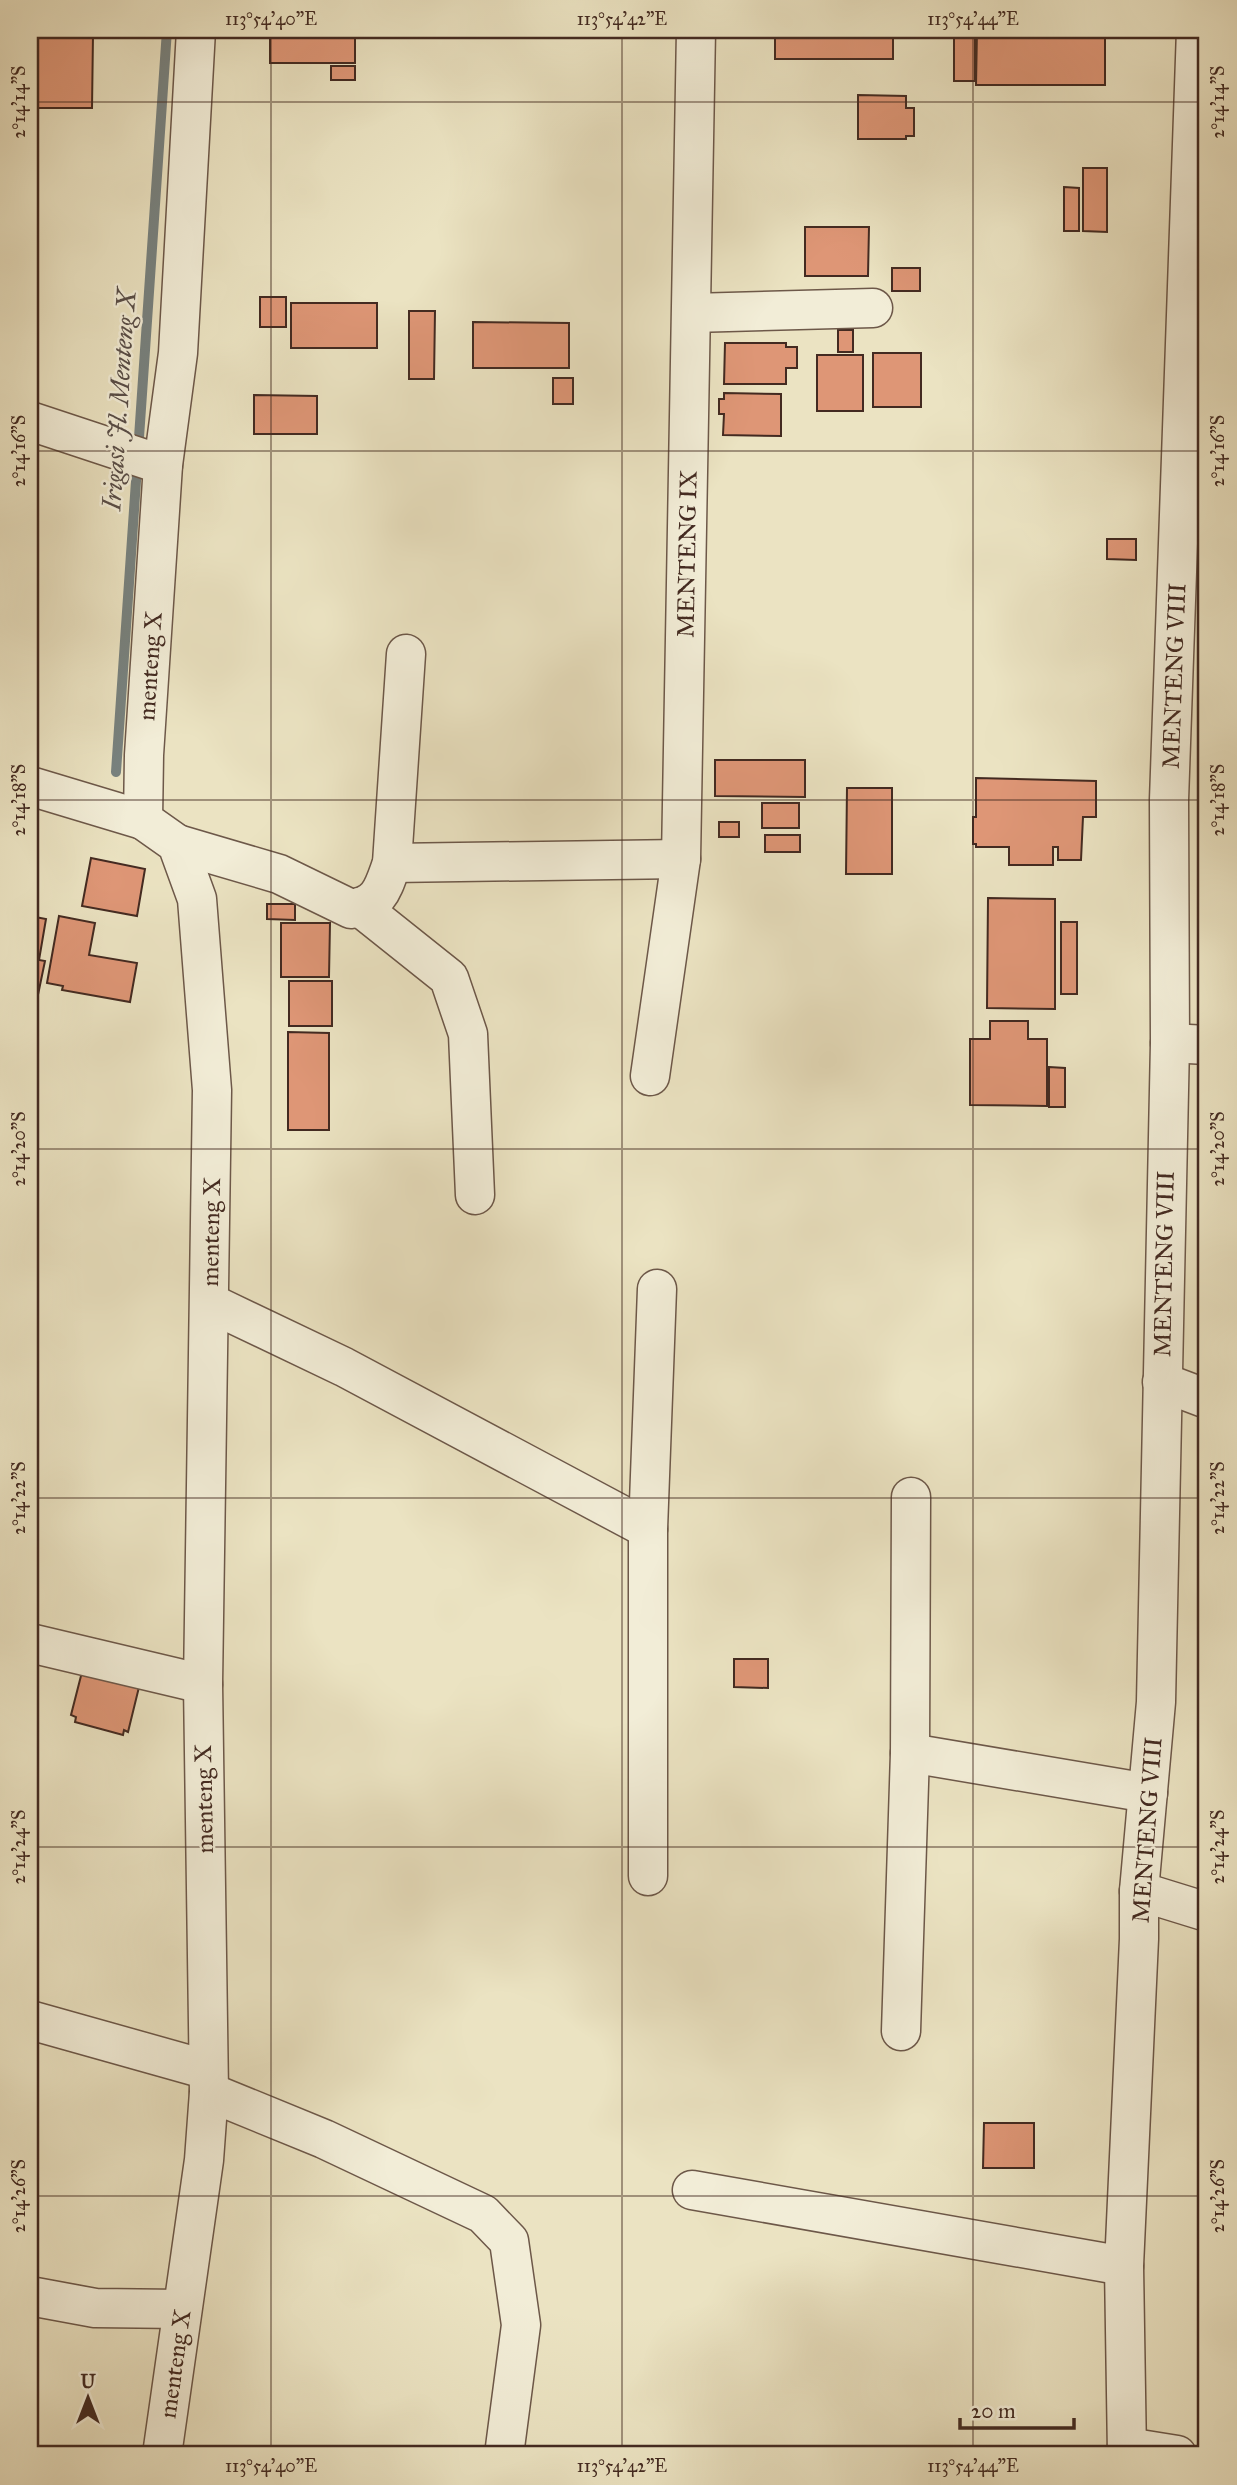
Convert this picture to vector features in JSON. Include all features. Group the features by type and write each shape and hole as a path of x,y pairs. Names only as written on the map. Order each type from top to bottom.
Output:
{"street":[{"name":"menteng X","path":"143,820 144,755 163,465 178,353 196,30"},
{"name":"MENTENG IX","path":"650,1076 681,859 696,30"},
{"name":"MENTENG VIII","path":"1127,2451 1124,2266 1139,1891 1156,1702 1170,1042 1168,800 1196,30"},
{"path":"692,313 873,307"},
{"path":"30,421 163,465"},
{"path":"30,786 143,820 177,844 279,874 336,903 351,909 360,908 374,901 392,863 406,654"},
{"name":"menteng X","path":"162,2455 204,2160 209,2081 203,1684 211,1303 212,1090 197,899 177,844"},
{"path":"392,863 681,859"},
{"path":"360,908 449,978 468,1034 475,1195"},
{"path":"1170,1042 1207,1045"},
{"path":"648,1875 648,1529 657,1289"},
{"path":"211,1303 344,1367 648,1529"},
{"path":"1161,1382 1207,1399"},
{"path":"901,2031 910,1753 911,1497"},
{"path":"30,1643 203,1684"},
{"path":"910,1753 1148,1793"},
{"path":"1139,1891 1207,1912"},
{"path":"30,2020 209,2081 483,2214 509,2241 521,2325 503,2455"},
{"path":"692,2190 1124,2266"},
{"path":"30,2295 95,2308 182,2309"},
{"path":"1127,2451 1177,2455"}],"building":[{"path":"775,30 893,30 893,59 775,59"},
{"path":"977,30 1105,30 1105,85 976,85"},
{"path":"30,34 93,35 92,108 30,108"},
{"path":"270,34 355,34 355,63 270,63"},
{"path":"954,37 975,37 975,81 954,81"},
{"path":"331,66 355,66 355,80 331,80"},
{"path":"858,95 906,96 906,108 914,108 914,136 906,136 906,139 858,139"},
{"path":"1083,168 1107,168 1107,232 1083,231"},
{"path":"1064,187 1079,188 1079,231 1064,231"},
{"path":"805,227 869,227 868,276 805,276"},
{"path":"892,268 920,268 920,291 892,291"},
{"path":"260,297 286,297 286,327 260,327"},
{"path":"291,303 377,303 377,348 291,348"},
{"path":"409,311 435,311 434,379 409,379"},
{"path":"473,322 569,323 569,368 473,368"},
{"path":"838,330 853,330 853,352 838,352"},
{"path":"725,343 786,343 786,347 797,347 797,368 786,368 786,384 724,384"},
{"path":"873,353 921,353 921,407 873,407"},
{"path":"817,355 863,355 863,411 817,411"},
{"path":"553,378 573,378 573,404 553,404"},
{"path":"724,393 781,394 781,436 723,435 724,414 719,414 719,399 724,399"},
{"path":"254,395 317,396 317,434 254,434"},
{"path":"1107,539 1136,539 1136,560 1107,559"},
{"path":"715,760 805,760 805,797 715,796"},
{"path":"976,778 1096,781 1096,817 1083,817 1081,860 1058,860 1058,847 1053,847 1053,865 1009,865 1009,847 976,847 976,844 973,844 973,817 976,817"},
{"path":"847,788 892,788 892,874 846,874"},
{"path":"762,803 799,803 799,828 762,828"},
{"path":"719,822 739,822 739,837 719,837"},
{"path":"765,835 800,835 800,852 765,852"},
{"path":"91,858 145,869 137,916 82,906"},
{"path":"988,898 1055,899 1055,1009 987,1008"},
{"path":"267,904 295,904 295,920 267,919"},
{"path":"30,916 46,919 39,960 45,961 34,1014 30,1013"},
{"path":"59,916 95,923 89,955 137,963 130,1002 62,990 63,986 47,983"},
{"path":"1061,922 1077,922 1077,994 1061,994"},
{"path":"281,923 330,923 329,977 281,977"},
{"path":"289,981 332,981 332,1026 289,1026"},
{"path":"990,1021 1028,1021 1028,1039 1047,1039 1047,1106 970,1105 970,1039 990,1039"},
{"path":"288,1032 329,1033 329,1130 288,1130"},
{"path":"1049,1067 1065,1068 1065,1107 1049,1107"},
{"path":"734,1659 768,1659 768,1688 734,1687"},
{"path":"83,1668 140,1683 128,1732 124,1730 123,1735 75,1722 76,1717 71,1715"},
{"path":"984,2123 1034,2123 1034,2168 983,2168"}],"waterway":[{"name":"Irigasi Jl. Menteng X","path":"116,772 167,30"}]}
